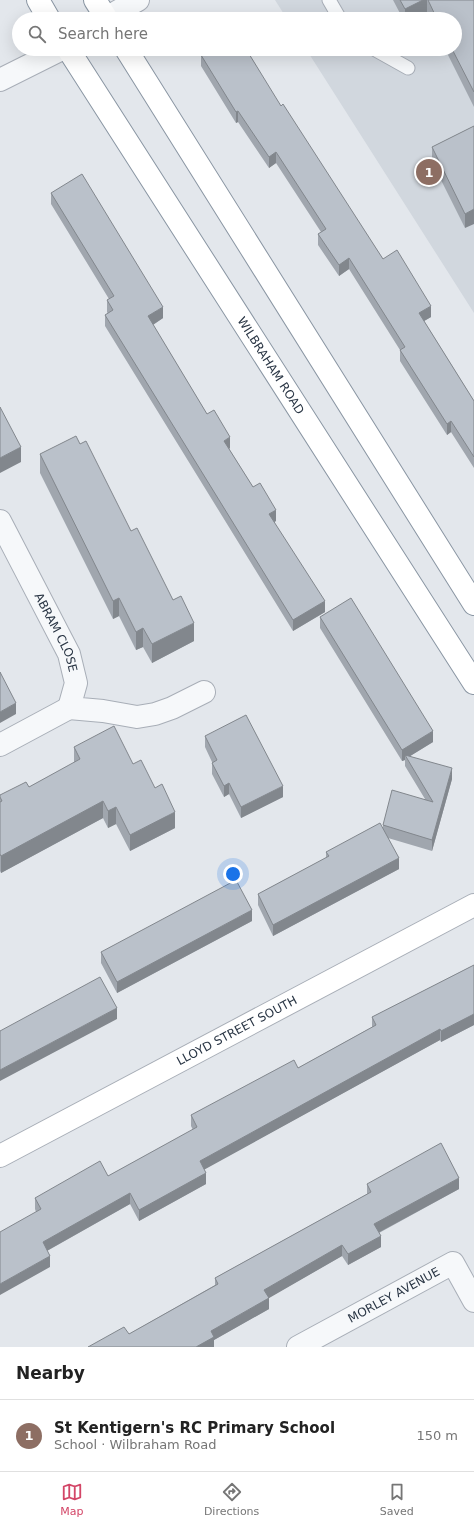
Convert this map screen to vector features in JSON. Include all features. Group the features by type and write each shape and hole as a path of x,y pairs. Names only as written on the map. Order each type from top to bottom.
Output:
{"main road":[{"path":"38,0 45,12"},
{"name":"WILBRAHAM ROAD","path":"72,56 474,683"},
{"path":"130,56 474,604"},
{"name":"LLOYD STREET SOUTH","path":"0,1156 474,905"}],"street":[{"path":"108,12 138,0"},
{"path":"0,80 48,56"},
{"name":"ABRAM CLOSE","path":"0,521 69,654 76,683 69,708"},
{"path":"0,745 69,708 104,711 137,717 155,714 166,710 204,692"},
{"name":"MORLEY AVENUE","path":"298,1347 453,1263 474,1301"}],"lane":[{"path":"329,0 336,12"},
{"path":"387,56 408,68"}],"shaded area":[{"path":"275,0 474,0 474,313 310,56 462,56 462,12 283,12"}],"building":[{"path":"400,0 423,0 405,9"},
{"path":"428,0 474,0 474,92 456,56 462,56 462,12 434,12"},
{"path":"202,56 250,56 281,106 283,104 383,259 397,250 431,306 419,313 474,401 474,457 451,421 447,424 400,350 405,347 349,258 339,265 318,234 326,229 276,152 269,157 238,111 236,112"},
{"path":"474,126 474,209 465,214 432,147"},
{"path":"82,174 163,307 148,316 207,414 214,410 230,437 224,441 253,487 260,483 276,510 269,514 325,601 293,620 105,315 113,310 107,300 114,296 51,193"},
{"path":"0,407 21,447 0,458"},
{"path":"76,436 80,444 86,441 131,531 137,528 173,600 181,596 194,623 152,644 143,628 136,632 119,598 113,601 40,454"},
{"path":"351,598 433,731 402,750 320,617"},
{"path":"0,672 16,703 0,712"},
{"path":"246,715 283,786 241,807 229,783 224,786 212,763 217,760 205,736"},
{"path":"114,726 133,764 141,760 155,788 162,784 175,812 130,835 116,807 108,811 103,801 1,856 0,802 2,801 0,795 26,782 29,787 80,759 74,747"},
{"path":"405,755 452,768 432,840 383,825 392,790 433,802"},
{"path":"380,823 399,858 273,925 258,894 329,856 326,852"},
{"path":"236,880 252,910 117,982 101,952"},
{"path":"474,965 474,1014 441,1031 440,1029 200,1161 206,1173 139,1210 130,1193 43,1242 50,1256 0,1284 0,1232 41,1209 35,1198 100,1161 108,1176 197,1127 191,1115 294,1060 298,1068 376,1025 372,1017"},
{"path":"100,977 117,1008 0,1070 0,1031"},
{"path":"441,1143 459,1178 374,1224 381,1236 348,1254 342,1245 264,1290 269,1298 211,1331 214,1337 196,1347 88,1347 124,1327 129,1334 218,1284 215,1278 371,1192 367,1184"}],"place":[{"name":"St Kentigern's RC Primary School","path":"429,172"}]}
